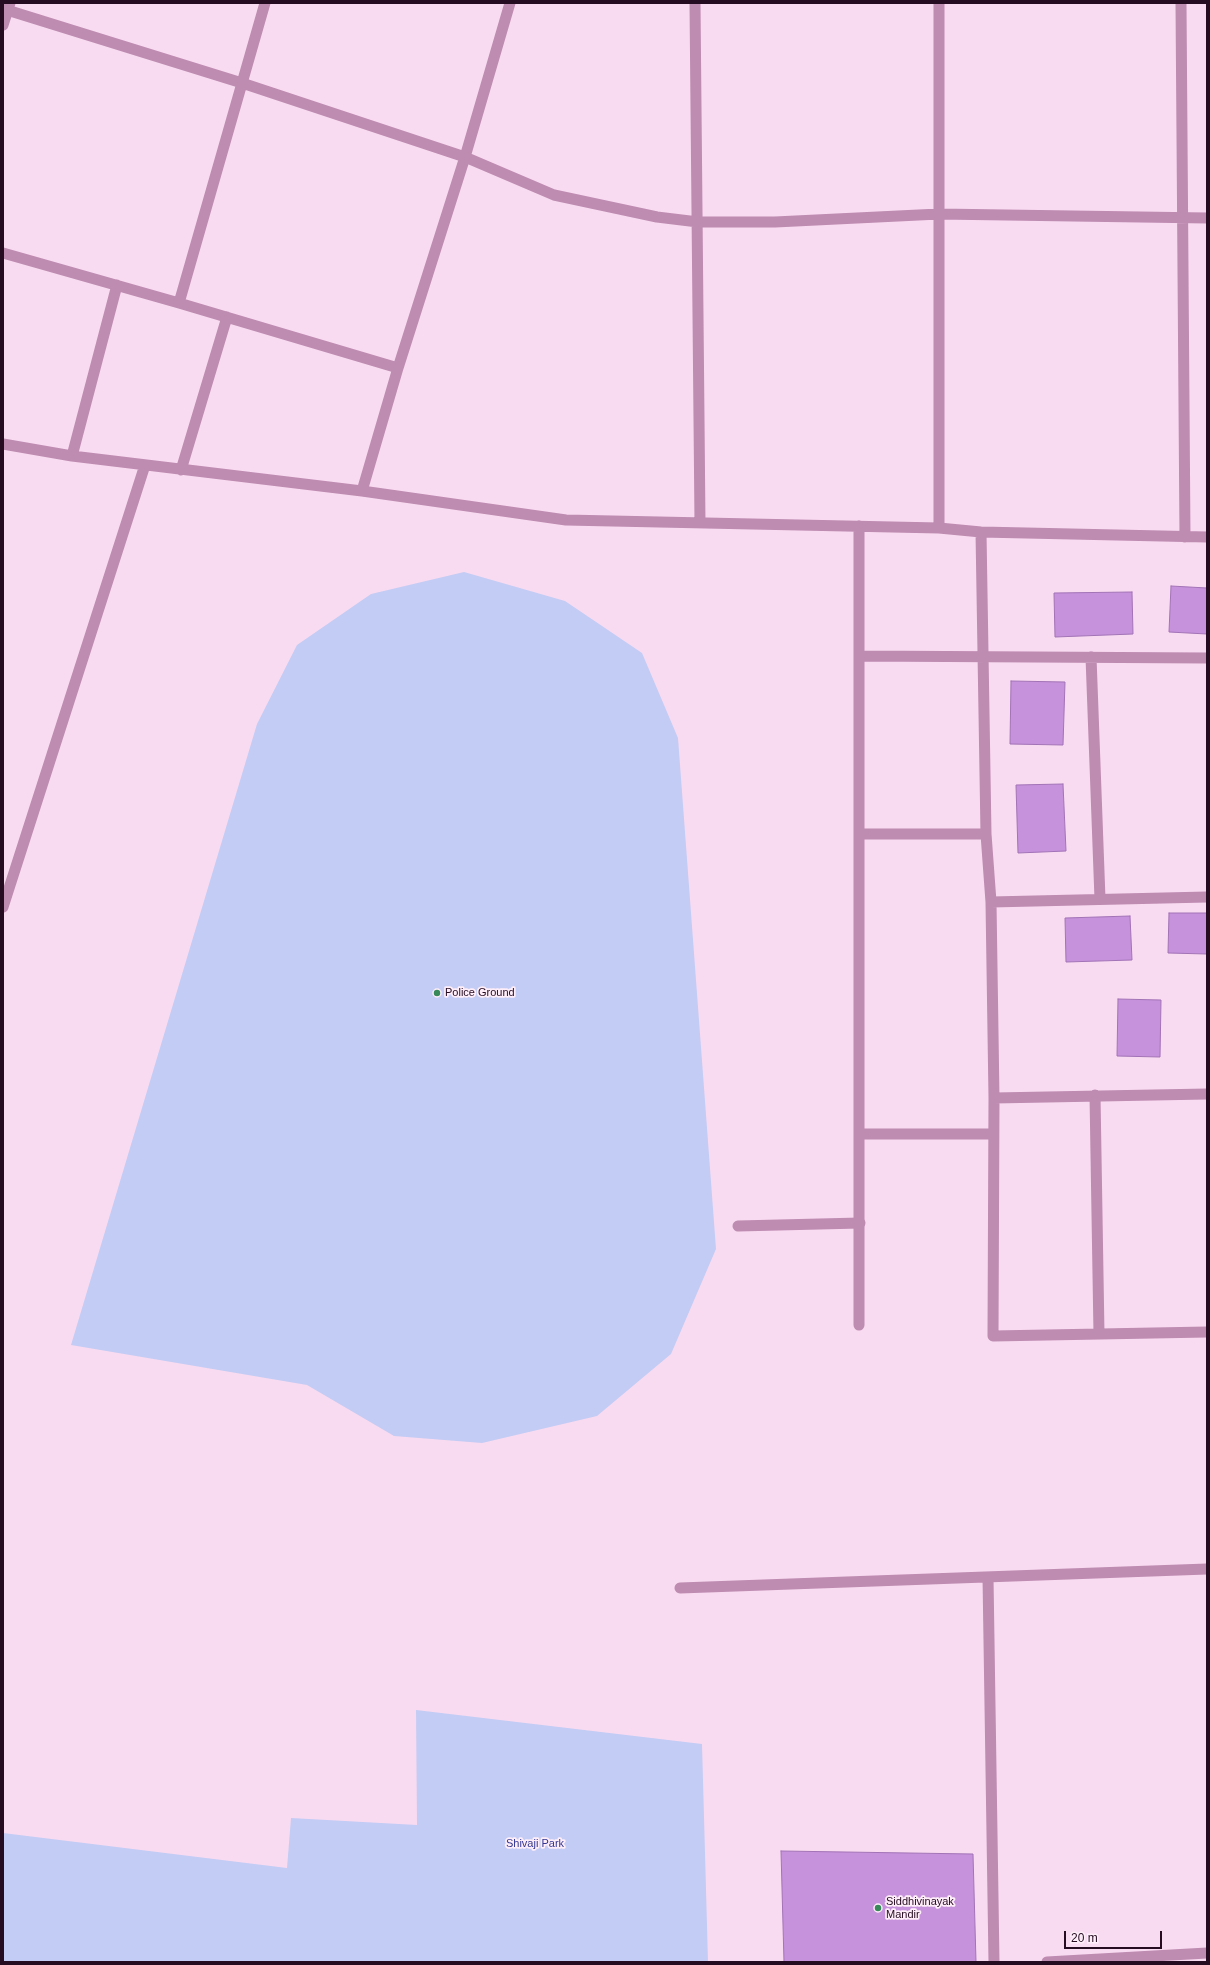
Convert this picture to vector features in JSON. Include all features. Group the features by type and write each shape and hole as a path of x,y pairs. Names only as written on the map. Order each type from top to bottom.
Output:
{"street":[{"path":"179,303 265,3"},
{"path":"362,491 398,368 465,158 510,3"},
{"path":"695,3 700,523"},
{"path":"938,528 939,3"},
{"path":"1181,3 1185,537"},
{"path":"3,25 9,7 465,158 554,195 622,211 698,222 775,222 939,214 1207,218"},
{"path":"3,253 118,285 398,368"},
{"path":"72,456 118,285"},
{"path":"181,470 227,317"},
{"path":"3,444 72,456 362,491 566,520 938,528 981,532 1207,537"},
{"path":"3,907 145,465"},
{"path":"859,526 860,1325"},
{"path":"981,532 986,834 991,902 994,1098 992,1336 1207,1332"},
{"path":"859,656 1207,658"},
{"path":"1092,657 1100,899"},
{"path":"859,834 986,834"},
{"path":"991,902 1207,897"},
{"path":"994,1098 1207,1094"},
{"path":"1095,1096 1099,1334"},
{"path":"860,1134 993,1134"},
{"path":"738,1226 860,1223"},
{"path":"680,1588 1207,1569"},
{"path":"988,1577 994,1962"},
{"path":"1047,1962 1207,1953"}],"green space":[{"name":"Police Ground","path":"464,572 565,601 642,653 678,738 716,1249 671,1354 597,1416 482,1443 394,1436 307,1385 71,1345 257,724 297,645 371,594"},
{"name":"Shivaji Park","path":"416,1710 702,1744 708,1962 3,1962 3,1833 287,1868 291,1818 417,1825"}],"building":[{"path":"1171,586 1207,588 1207,634 1169,632"},
{"path":"1132,592 1133,634 1055,637 1054,593"},
{"path":"1011,681 1065,682 1063,745 1010,744"},
{"path":"1063,784 1066,851 1018,853 1016,785"},
{"path":"1169,913 1207,913 1207,954 1168,953"},
{"path":"1130,916 1132,960 1066,962 1065,918"},
{"path":"1118,999 1161,1000 1160,1057 1117,1056"},
{"name":"Siddhivinayak Mandir","path":"781,1851 973,1854 976,1962 784,1962"}],"place":[{"name":"Police Ground","path":"437,993"},
{"name":"Siddhivinayak Mandir","path":"878,1908"}]}
